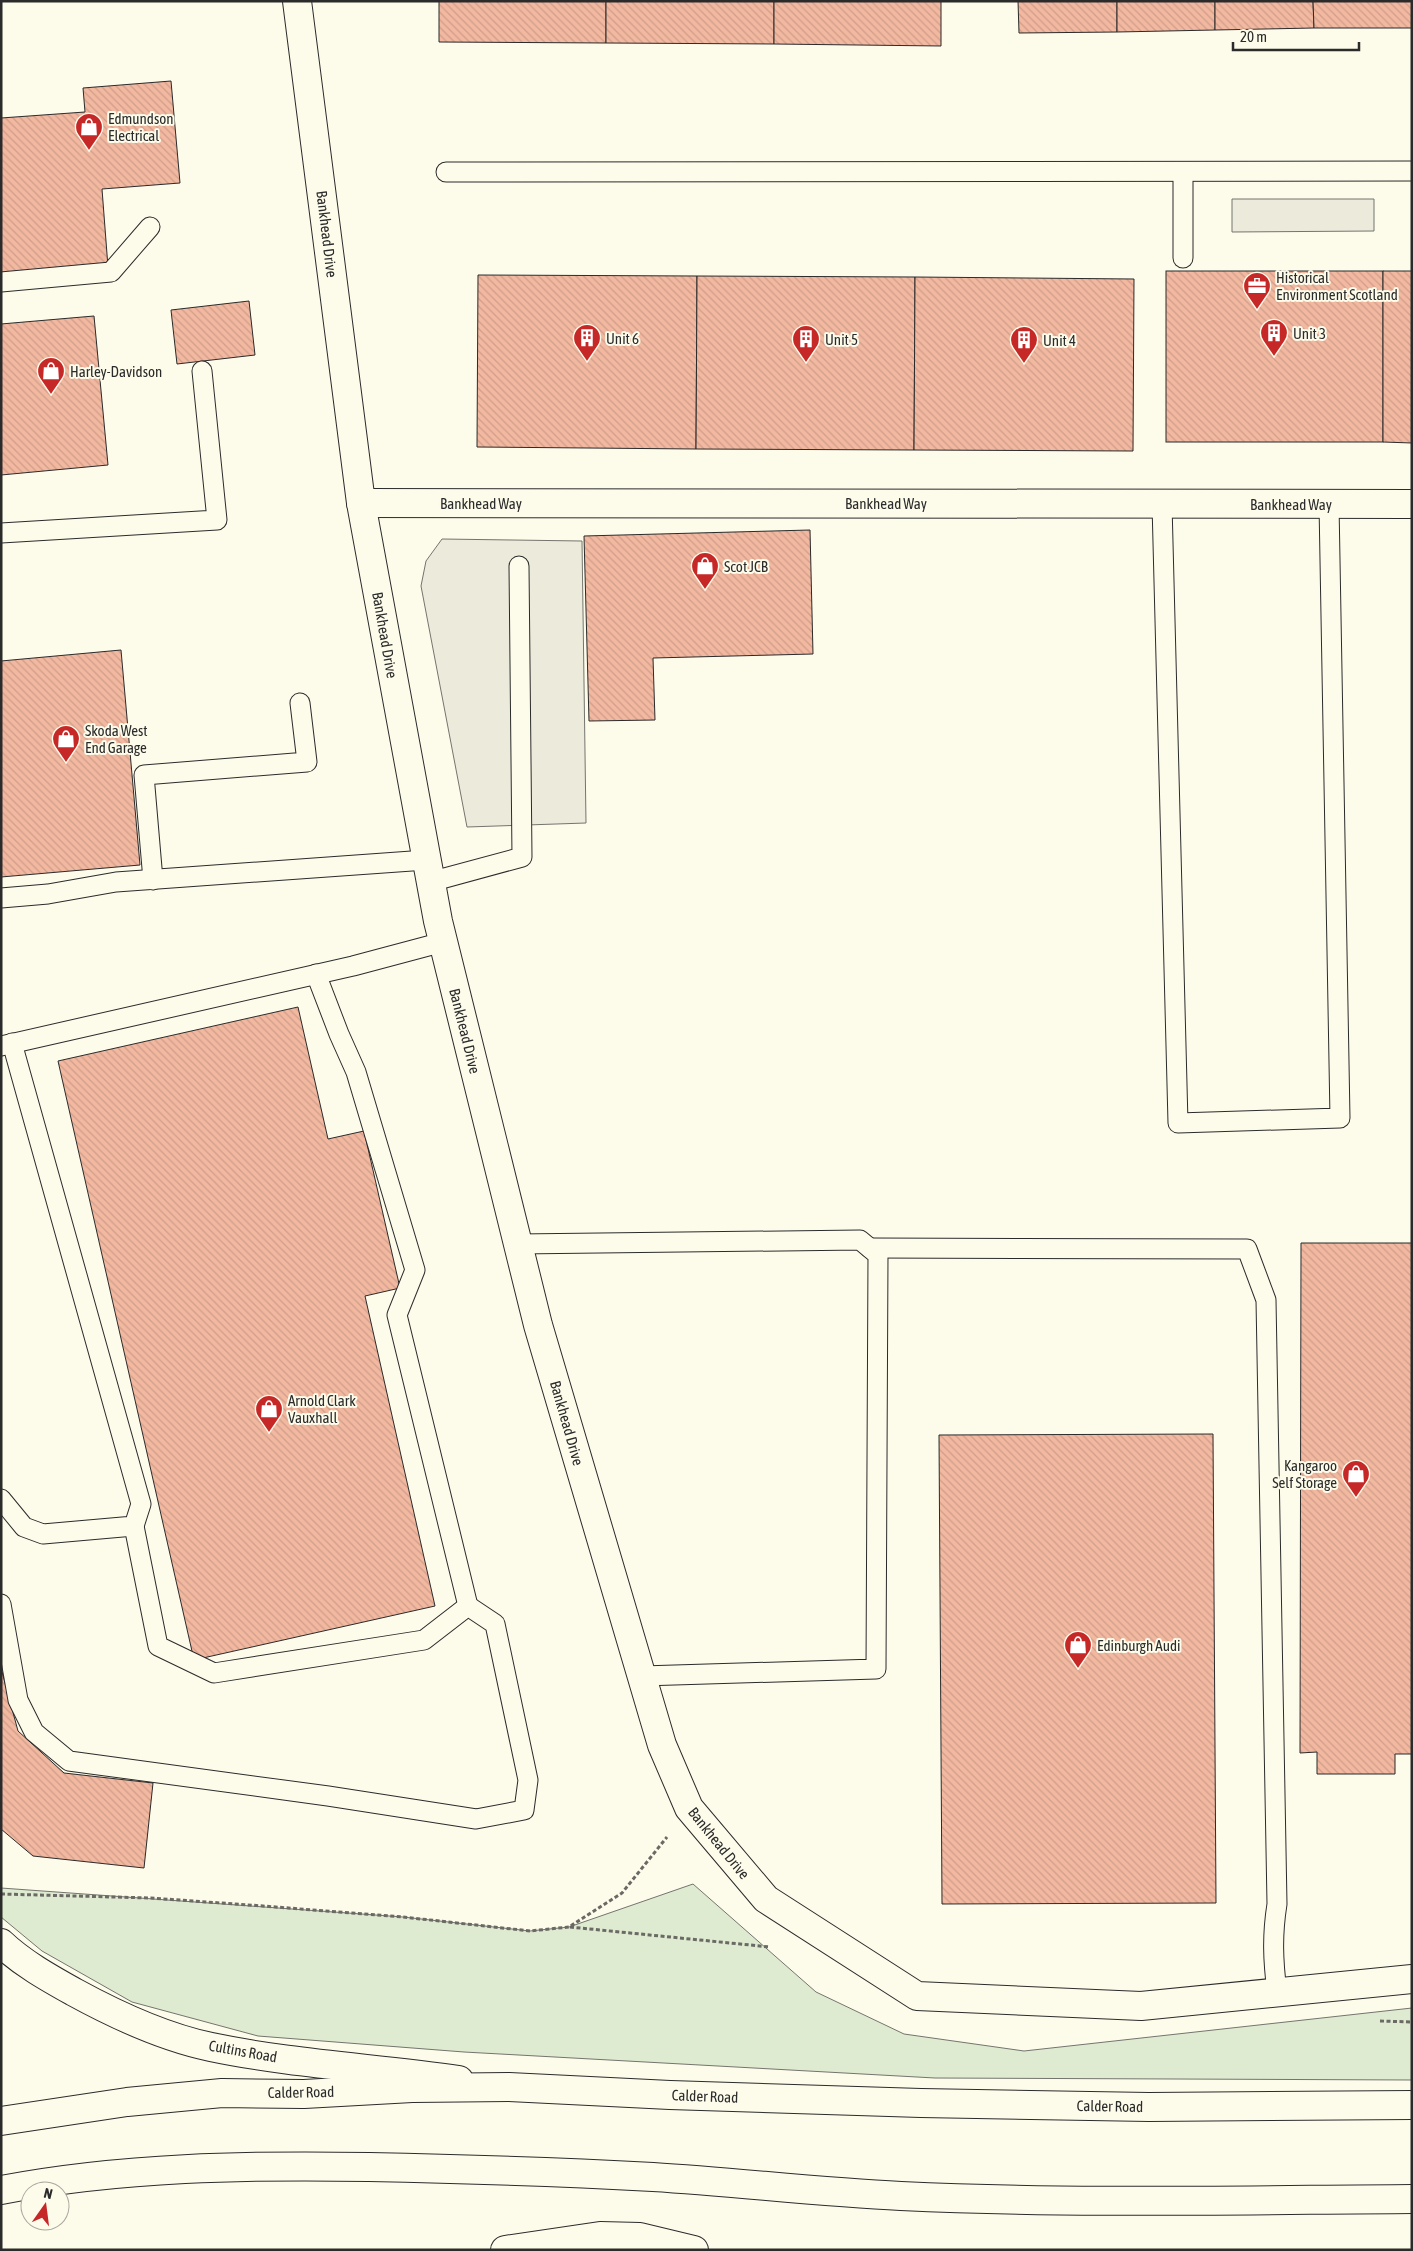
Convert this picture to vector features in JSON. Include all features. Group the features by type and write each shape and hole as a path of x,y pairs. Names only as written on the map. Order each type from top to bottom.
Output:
{"street":[{"name":"Bankhead Drive","path":"297,1 360,503 428,871 443,942 538,1325 662,1745 689,1808 766,1899 918,1996 1140,2006 1277,1992"},
{"name":"Bankhead Way","path":"360,503 1412,504"},
{"name":"Cultins Road","path":"1,1943 56,1982 102,2008 152,2029 210,2047 270,2057 394,2070 509,2087"},
{"path":"1277,1992 1412,1979"},
{"name":"Calder Road","path":"1,2121 127,2102 222,2093 304,2094 412,2088 509,2087 670,2096 921,2103 1149,2106 1412,2105"},
{"path":"1,2190 44,2182 103,2176 209,2168 295,2166 502,2170 656,2178 901,2196 1142,2201 1412,2199"},
{"path":"505,2250 600,2236 640,2237 694,2250"}],"lane":[{"path":"446,172 1412,171"},
{"path":"1183,172 1183,258"},
{"path":"1,282 111,272 150,227"},
{"path":"1,533 217,520 202,370"},
{"path":"1162,504 1178,1123 1340,1118 1329,504"},
{"path":"1,898 48,894 116,882 428,871 522,856 519,566"},
{"path":"153,880 144,775 306,762 300,703"},
{"path":"443,942 316,974 7,1044 142,1504 134,1526 158,1646 214,1673 424,1640 468,1606"},
{"path":"1,1604 18,1700 34,1732 68,1761 318,1794 476,1819 524,1810 528,1780 494,1624 468,1606 397,1315 415,1270 356,1072 316,974"},
{"path":"518,1244 860,1240 878,1255 876,1669 642,1676"},
{"path":"870,1248 1247,1249 1266,1300 1278,1904 1273,1931 1272,1960 1277,1992"},
{"path":"1,1499 24,1527 43,1534 134,1526"}],"path":[{"path":"569,1927 622,1893 689,1808"},
{"path":"1,1894 151,1898 403,1917 530,1931 569,1927 779,1948"}],"green space":[{"path":"693,1884 816,1992 904,2034 1024,2051 1412,2008 1412,2080 935,2078 464,2052 258,2036 132,2002 42,1951 1,1917 1,1888 403,1917 530,1931 569,1927"}],"shaded area":[{"path":"1232,199 1374,199 1374,231 1232,232"},
{"path":"442,539 582,541 586,823 467,827 421,586 426,561"}],"building":[{"path":"439,1 606,1 606,43 439,42"},
{"path":"606,1 774,1 774,44 606,43"},
{"path":"774,1 941,1 941,46 774,44"},
{"path":"1018,1 1117,1 1117,32 1019,33"},
{"path":"1117,1 1215,1 1215,30 1117,32"},
{"path":"1215,1 1313,1 1314,28 1215,30"},
{"path":"1313,1 1412,1 1412,28 1314,28"},
{"name":"Edmundson Electrical","path":"171,81 180,183 102,189 108,267 1,276 1,118 85,112 83,88"},
{"name":"Unit 3","path":"1166,271 1383,271 1383,442 1166,442"},
{"path":"1383,271 1412,271 1412,443 1383,442"},
{"name":"Unit 6","path":"478,275 697,276 696,449 477,447"},
{"name":"Unit 5","path":"697,276 915,277 914,450 696,449"},
{"name":"Unit 4","path":"915,277 1134,279 1133,451 914,450"},
{"path":"249,301 255,355 177,364 171,310"},
{"name":"Harley-Davidson","path":"94,316 108,465 1,475 1,324"},
{"path":"810,530 813,654 653,658 655,720 589,721 584,536"},
{"name":"Skoda West End Garage","path":"121,650 140,865 1,877 1,661"},
{"name":"Arnold Clark Vauxhall","path":"298,1007 328,1139 364,1131 400,1288 365,1296 435,1606 194,1660 58,1061"},
{"name":"Kangaroo Self Storage","path":"1301,1243 1412,1243 1412,1754 1395,1754 1395,1774 1317,1774 1317,1752 1300,1753"},
{"name":"Edinburgh Audi","path":"1213,1434 1216,1903 942,1904 939,1435"},
{"path":"1,1668 18,1731 64,1773 153,1783 144,1868 33,1856 1,1829"}],"place":[{"name":"Edmundson Electrical","path":"89,151"},
{"name":"Historical Environment Scotland","path":"1257,310"},
{"name":"Unit 3","path":"1274,357"},
{"name":"Unit 6","path":"587,362"},
{"name":"Unit 5","path":"806,363"},
{"name":"Unit 4","path":"1024,364"},
{"name":"Harley-Davidson","path":"51,395"},
{"name":"Scot JCB","path":"705,590"},
{"name":"Skoda West End Garage","path":"66,763"},
{"name":"Arnold Clark Vauxhall","path":"269,1433"},
{"name":"Kangaroo Self Storage","path":"1356,1498"},
{"name":"Edinburgh Audi","path":"1078,1669"}]}
